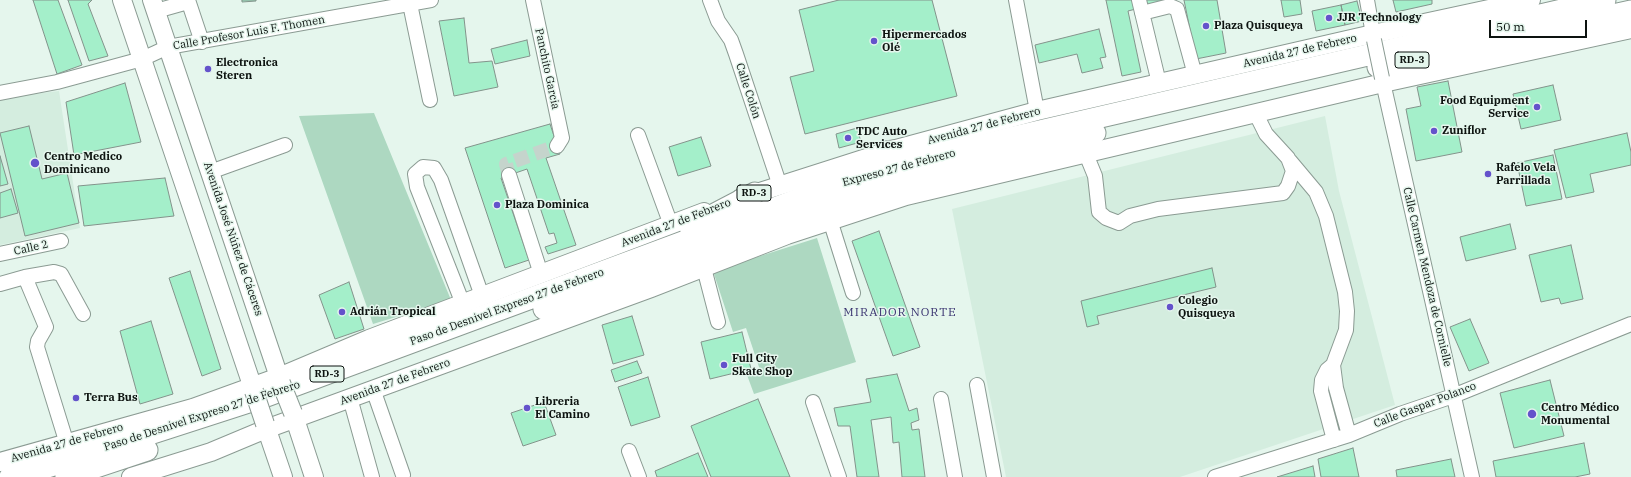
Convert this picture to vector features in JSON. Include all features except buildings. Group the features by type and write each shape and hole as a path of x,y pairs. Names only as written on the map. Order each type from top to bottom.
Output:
{"highway":[{"name":"RD-3","path":"1192,103 1605,0"},
{"name":"RD-3","path":"1192,103 1631,11"},
{"name":"Expreso 27 de Febrero","path":"621,274 768,229 1019,144 1192,103"},
{"path":"885,152 1019,144"},
{"path":"906,196 1019,144"},
{"path":"621,274 755,193"},
{"path":"621,274 787,235"},
{"name":"Paso de Desnivel Expreso 27 de Febrero","path":"10,477 35,471 264,397 621,274"},
{"name":"Paso de Desnivel Expreso 27 de Febrero","path":"66,477 295,401 508,322 621,274"}],"main road":[{"path":"122,0 282,477"},
{"name":"Avenida 27 de Febrero","path":"0,462 193,408 280,380 369,338 463,304 671,224 755,193 885,152 1037,111 1195,75 1374,37 1531,0"},
{"name":"Avenida José Núñez de Cáceres","path":"154,6 314,477"},
{"name":"Avenida 27 de Febrero","path":"131,477 211,452 265,426 350,398 704,268 787,235 906,196 1256,114 1383,80 1631,29"}],"street":[{"name":"Calle Profesor Luis F. Thomen","path":"0,93 57,82 142,58 168,47 431,0"},
{"name":"Panchito Garcia","path":"533,0 559,142"},
{"name":"Calle Colón","path":"710,0 718,21 730,40 736,54 780,186"},
{"path":"1016,0 1037,111"},
{"path":"1367,0 1374,37"},
{"path":"154,6 188,1 202,42"},
{"path":"410,4 430,100"},
{"path":"1159,83 1141,6 1170,6 1178,9 1195,75"},
{"name":"Calle Carmen Mendoza de Cornielle","path":"1374,37 1472,477"},
{"path":"1256,114 1266,134 1316,192 1330,229 1345,292 1347,311 1346,330 1334,365 1336,388 1349,435"},
{"path":"638,135 671,224"},
{"path":"210,172 285,145"},
{"path":"1086,154 1095,176 1099,212 1106,218 1119,223 1130,216 1158,209 1283,193 1288,186 1293,171 1288,158"},
{"path":"463,304 417,187 415,174 423,167 434,168 442,180 482,296"},
{"path":"509,175 541,274"},
{"path":"1288,186 1309,187 1316,192"},
{"path":"830,220 853,293"},
{"name":"Calle 2","path":"0,254 61,241"},
{"path":"704,268 718,322"},
{"path":"0,284 25,277 54,272 61,274 83,314"},
{"path":"25,277 46,327 38,341 37,347 67,444"},
{"name":"Calle Gaspar Polanco","path":"1215,477 1349,435 1400,414 1453,396 1631,324"},
{"path":"1334,365 1325,374 1322,380 1321,391 1334,440"},
{"path":"977,384 994,477"},
{"path":"373,389 403,475"},
{"path":"350,398 372,477"},
{"path":"941,398 955,477"},
{"path":"813,402 839,477"},
{"path":"629,451 639,477"}],"shaded area":[{"name":"Centro Medico Dominicano","path":"59,91 80,228 0,245 0,98"},
{"name":"Colegio Quisqueya","path":"1325,116 1339,191 1395,405 1180,477 1006,477 952,209"}],"green space":[{"path":"374,113 451,300 373,324 299,116"},
{"path":"817,238 856,362 754,394 747,375 760,370 746,328 733,332 713,271"}],"tunnel":[{"path":"509,175 506,164 557,146"}],"place":[{"name":"JJR Technology","path":"1329,18"},
{"name":"Plaza Quisqueya","path":"1206,26"},
{"name":"Hipermercados Olé","path":"874,41"},
{"name":"Electronica Steren","path":"208,69"},
{"name":"Food Equipment Service","path":"1537,107"},
{"name":"Zuniflor","path":"1434,131"},
{"name":"TDC Auto Services","path":"848,138"},
{"name":"Centro Medico Dominicano","path":"35,163"},
{"name":"Rafelo Vela Parrillada","path":"1488,174"},
{"name":"Plaza Dominica","path":"497,205"},
{"name":"Colegio Quisqueya","path":"1170,307"},
{"name":"Adrián Tropical","path":"342,312"},
{"name":"Full City Skate Shop","path":"724,365"},
{"name":"Terra Bus","path":"76,398"},
{"name":"Libreria El Camino","path":"527,408"},
{"name":"Centro Médico Monumental","path":"1532,414"}],"district":[{"name":"MIRADOR NORTE","path":"900,313"}]}
